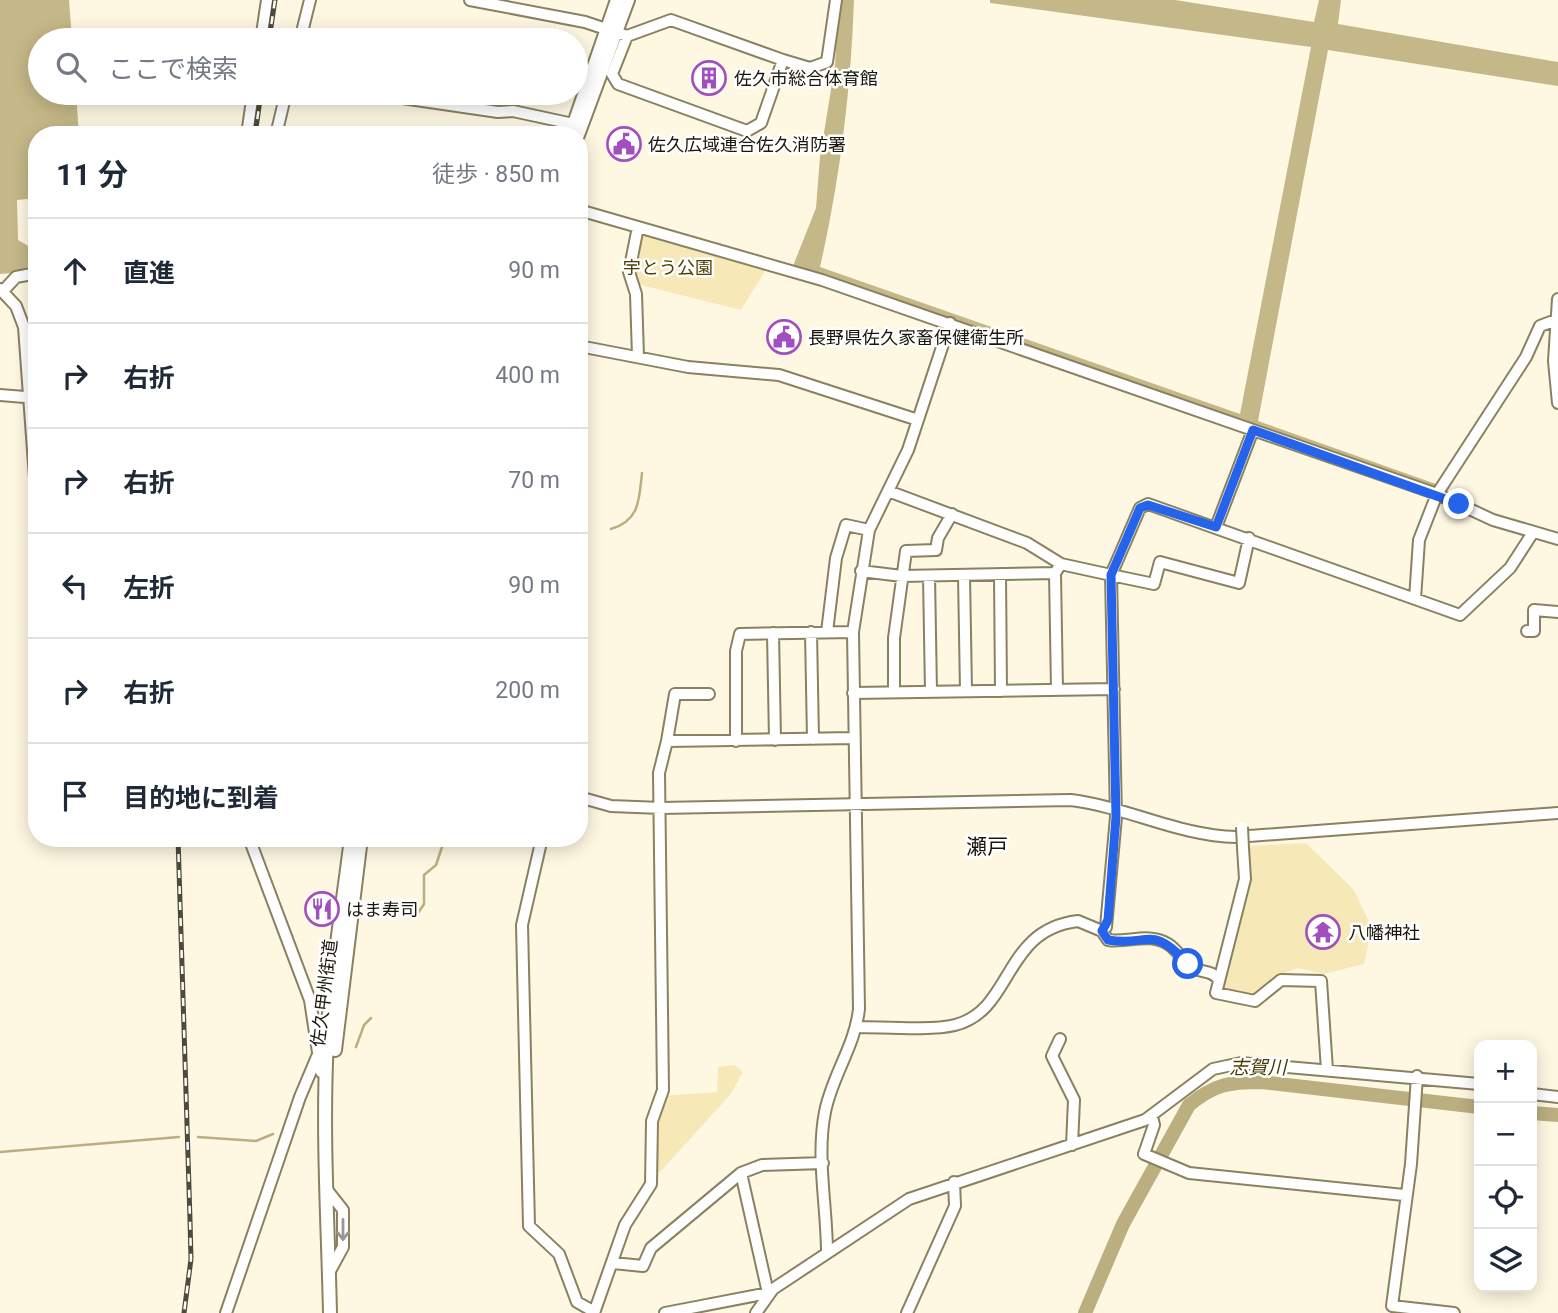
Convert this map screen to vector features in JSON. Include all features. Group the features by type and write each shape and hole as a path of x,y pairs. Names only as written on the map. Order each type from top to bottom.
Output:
{"main road":[{"path":"617,0 617,32"},
{"path":"588,99 628,0"},
{"path":"576,126 585,105"},
{"name":"佐久甲州街道","path":"328,1153 324,1122 323,1047 351,847"},
{"name":"佐久甲州街道","path":"330,1313 328,1153 333,1068 360,847"}],"street":[{"path":"263,28 267,0"},
{"path":"303,28 310,0"},
{"path":"470,0 617,32 671,20 783,61 810,68 827,62 836,0"},
{"path":"617,32 612,75 618,84 747,131 761,123 783,61"},
{"path":"248,126 251,105"},
{"path":"278,126 283,105"},
{"path":"468,105 498,113 513,111 559,126"},
{"path":"588,213 761,261 950,323 1437,494 1532,534 1558,539"},
{"path":"638,227 629,272 636,294 638,356"},
{"path":"28,275 16,277 1,290 16,306 24,327 28,359"},
{"path":"1558,299 1554,361 1558,403"},
{"path":"1415,599 1419,540 1437,494 1526,358 1541,326 1545,321 1556,320"},
{"path":"827,1253 824,1117 828,1096 857,1027 859,1004 853,632 861,571 870,530 908,450 950,323"},
{"path":"588,348 688,367 779,375 918,420"},
{"path":"0,396 28,398"},
{"path":"1216,527 1253,430"},
{"path":"888,491 914,504 952,514 1033,545 1058,568 1057,690"},
{"path":"1102,931 1108,925 1115,809 1111,575 1142,505 1249,538 1462,614 1510,568 1532,534"},
{"path":"894,692 894,638 905,551 938,549 938,538 952,514"},
{"path":"827,632 836,558 846,525 870,530"},
{"path":"861,571 929,576 1000,574 1058,568 1154,584 1160,562 1239,583 1249,538"},
{"path":"1000,574 1002,691"},
{"path":"964,575 966,691"},
{"path":"929,576 931,692"},
{"path":"1527,631 1534,631 1534,610 1558,612"},
{"path":"811,632 814,739"},
{"path":"736,741 736,651 740,634 853,632"},
{"path":"773,633 775,740"},
{"path":"853,693 1114,689"},
{"path":"540,847 522,925 529,1226 559,1254 577,1302 593,1312 625,1225 651,1184 652,1121 663,1090 659,773 675,694 709,694"},
{"path":"667,741 854,738"},
{"path":"588,800 611,806 661,808 1071,800 1115,809 1194,832 1236,837 1558,813"},
{"path":"1242,827 1243,890 1216,993 1255,1001 1281,980 1321,981 1327,1070"},
{"path":"252,847 310,1000 323,1047 333,1068"},
{"path":"857,1027 957,1025 988,1004 1020,953 1042,933 1078,921 1102,931 1108,940 1129,943 1144,937 1163,942 1192,967 1211,973 1218,979"},
{"path":"1060,1039 1052,1056 1073,1101 1072,1145"},
{"path":"226,1313 300,1097 323,1047"},
{"path":"665,1313 768,1293 909,1199 1152,1116 1213,1069 1241,1063 1474,1084"},
{"path":"1416,1078 1411,1164 1404,1195 1392,1306 1454,1313"},
{"path":"1537,1095 1558,1097"},
{"path":"1152,1116 1153,1127 1143,1149 1146,1155 1180,1171 1404,1195"},
{"path":"613,1263 643,1265 651,1248 741,1173 762,1166 823,1163"},
{"path":"741,1173 768,1293 757,1313"},
{"path":"907,1313 954,1206 954,1182"}],"green space":[{"name":"宇とう公園","path":"642,237 767,268 741,310 637,284 632,272"},
{"path":"1306,843 1354,890 1372,928 1364,964 1323,974 1298,968 1275,976 1254,996 1221,989 1248,846"},
{"path":"735,1065 743,1072 730,1095 660,1172 654,1172 655,1122 663,1096 717,1092 718,1067"}],"shaded area":[{"path":"0,0 69,0 71,28 28,28 28,105 77,105 78,126 28,126 28,199 17,200 18,240 28,246 28,272 0,274"},
{"path":"839,0 854,0 850,67 839,168 820,267 1240,414 1311,47 990,3 990,0 1175,0 1314,22 1319,0 1341,0 1338,24 1558,62 1558,86 1328,50 1258,421 1436,484 1433,489 793,266 816,208 820,157 835,65"}],"waterway":[{"path":"611,529 621,525 633,514 639,500 642,473"},
{"path":"418,913 424,904 424,875 436,865 442,847"},
{"path":"356,1047 364,1025 371,1018"},
{"name":"志賀川","path":"1085,1313 1123,1224 1189,1105 1215,1088 1262,1082 1474,1106"},
{"name":"志賀川","path":"1537,1113 1558,1115"},
{"path":"198,1137 256,1141 273,1134"},
{"path":"0,1152 179,1137"}],"railway":[{"path":"271,28 275,0"},
{"path":"256,126 259,105"},
{"path":"178,847 191,1259 184,1313"}],"place":[{"name":"佐久市総合体育館","path":"709,78"},
{"name":"佐久広域連合佐久消防署","path":"624,144"},
{"name":"長野県佐久家畜保健衛生所","path":"784,337"},
{"name":"はま寿司","path":"322,909"},
{"name":"八幡神社","path":"1323,932"}],"district":[{"name":"瀬戸","path":"987,847"}],"route":[{"path":"1188,964 1163,942 1144,937 1123,943 1108,940 1102,931 1108,925 1116,817 1111,575 1140,508 1144,504 1216,527 1253,430 1459,504"}]}
